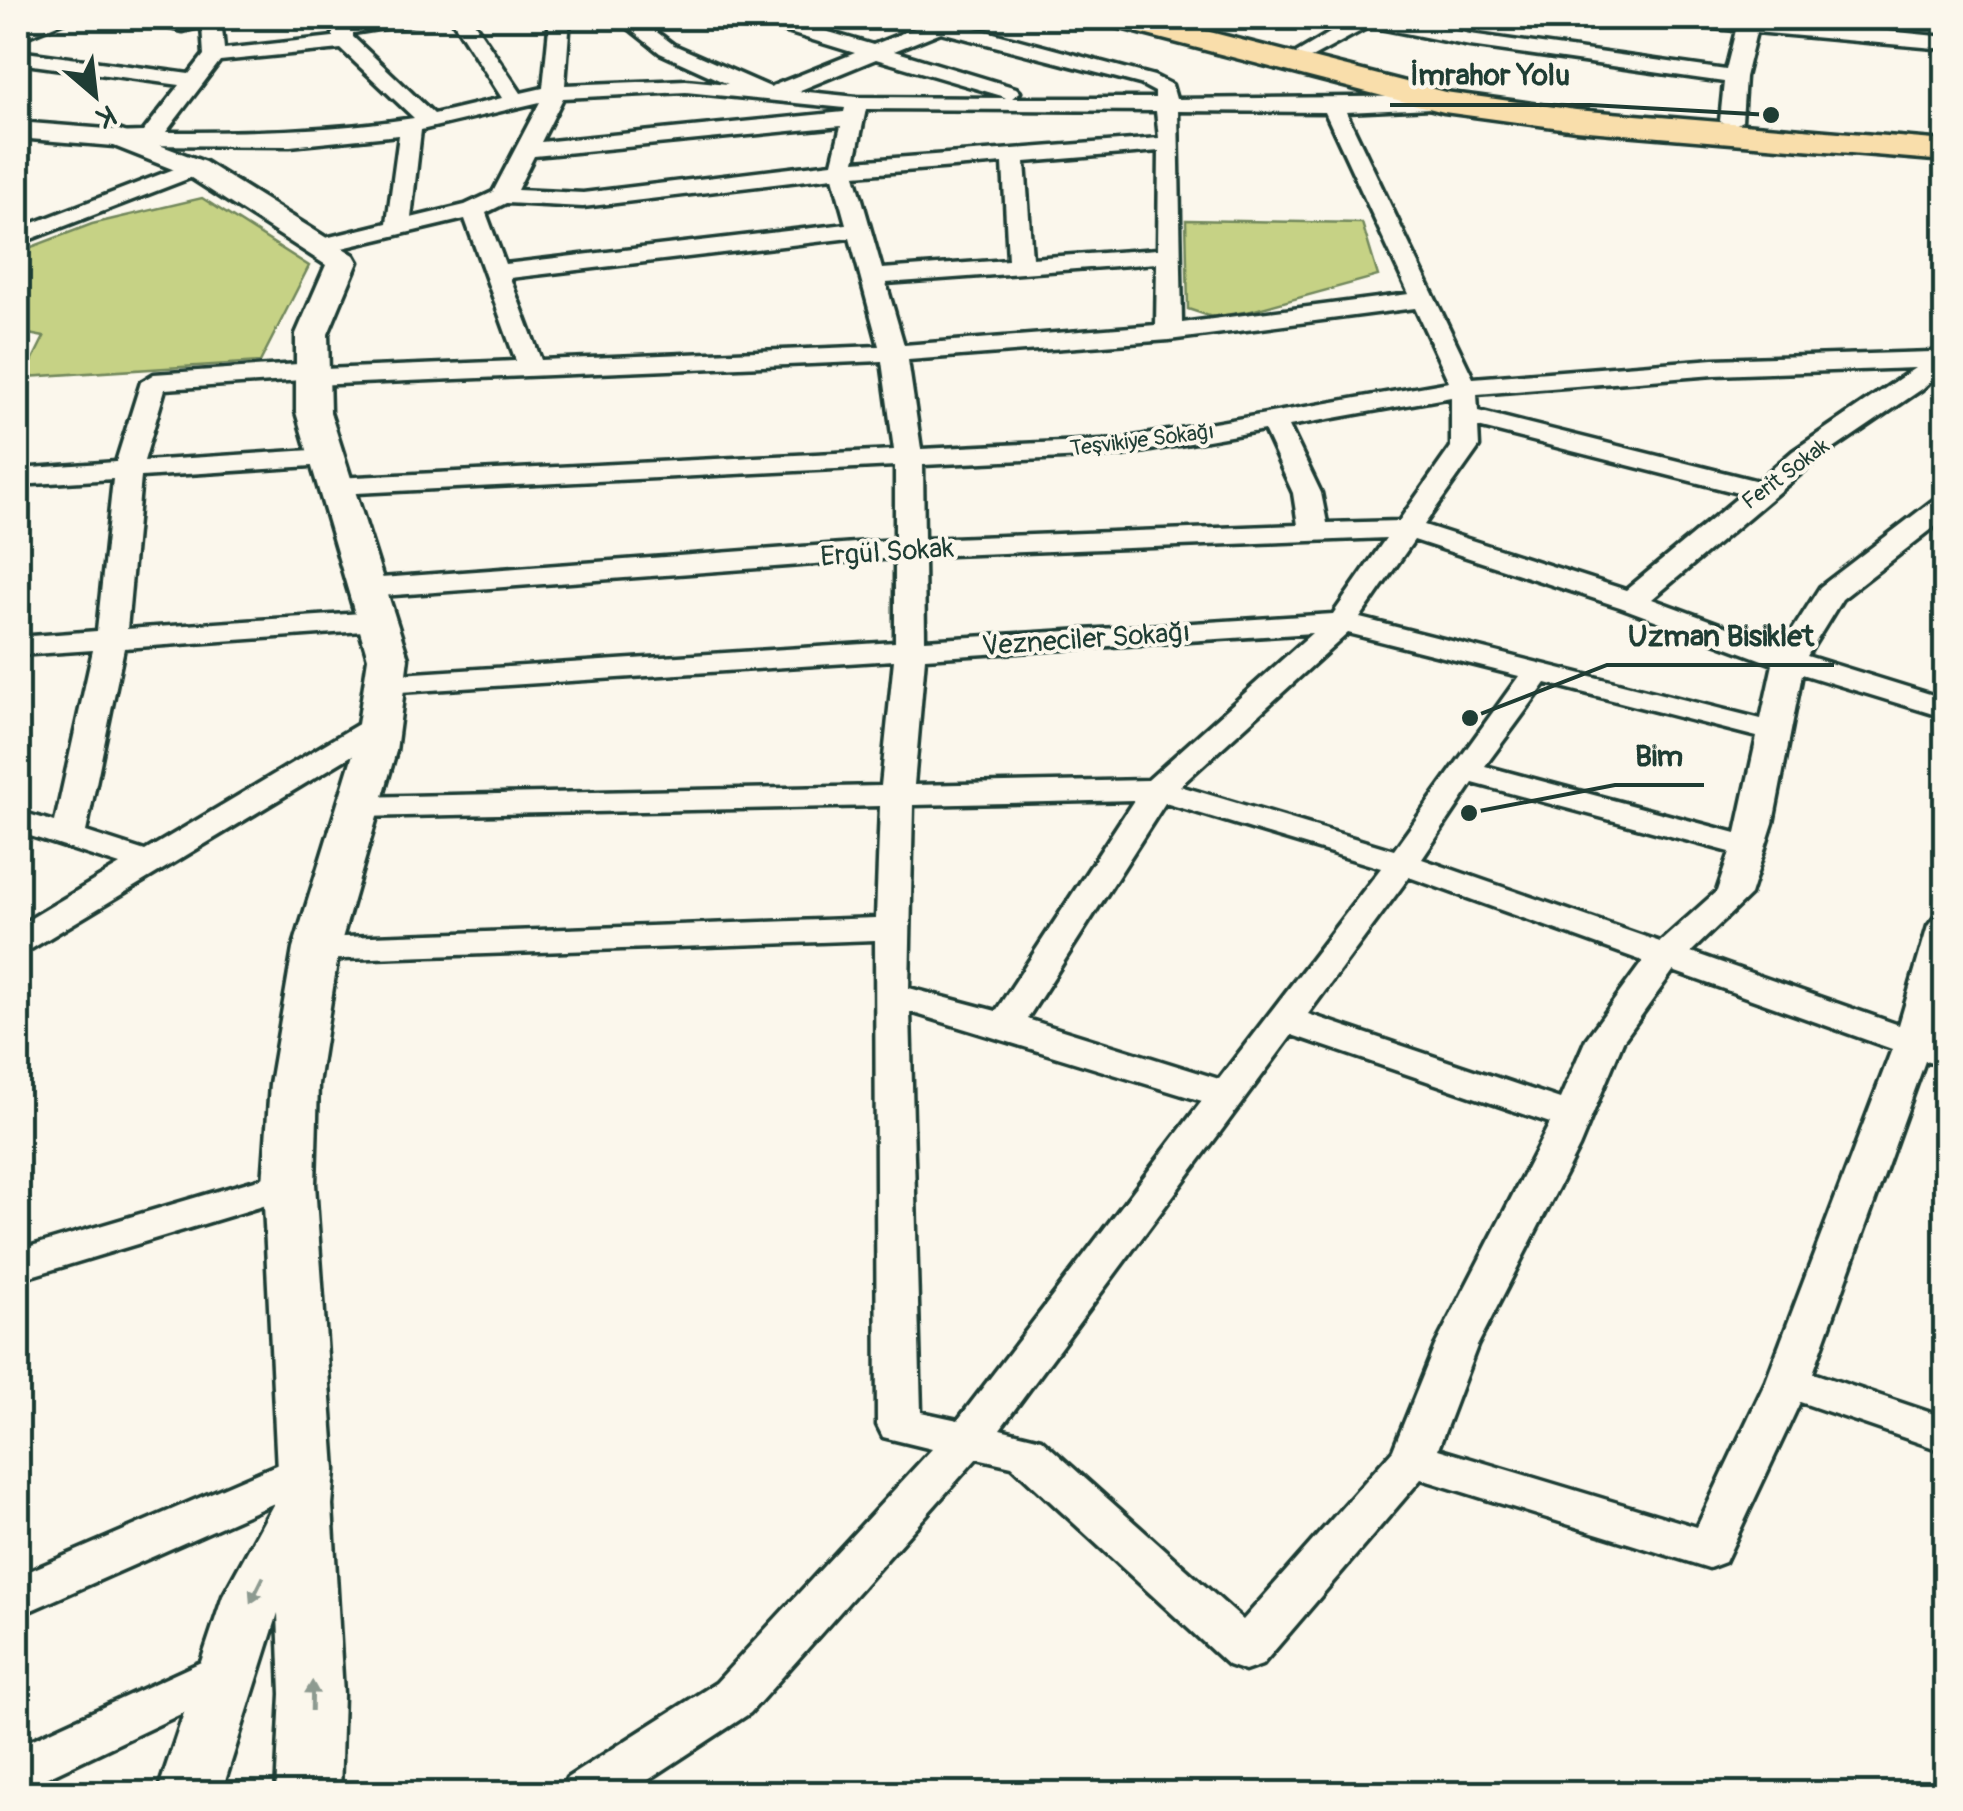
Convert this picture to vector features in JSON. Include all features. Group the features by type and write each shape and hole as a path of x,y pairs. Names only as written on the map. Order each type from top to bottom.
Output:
{"main road":[{"path":"1120,18 1444,102 1576,120 1895,140 1946,138"},
{"path":"1170,18 1452,89 1895,140 1946,151"}],"street":[{"path":"18,34 62,18"},
{"path":"152,18 183,26 208,18 214,56"},
{"path":"150,136 214,56 415,18"},
{"path":"462,18 515,100"},
{"path":"502,196 554,92 560,18"},
{"path":"626,18 667,49 770,94 949,21"},
{"path":"761,18 1048,104"},
{"path":"912,18 949,21 1147,80 1165,89 1170,144 1169,332"},
{"path":"1306,53 1368,18 1470,40 1735,77"},
{"path":"1662,18 1748,22 1946,43"},
{"path":"1731,121 1735,77 1748,22"},
{"path":"344,30 420,123"},
{"path":"18,58 194,81"},
{"path":"18,130 119,138 290,139 384,132 554,92 686,86 770,94 856,111"},
{"path":"526,150 856,111 1048,104 1333,106 1444,102"},
{"path":"1005,1025 1157,790 1342,622 1465,447 1464,402 1424,300 1333,106"},
{"path":"856,111 842,169 894,353 910,458 910,650 897,795 891,995 900,1424 1025,1451 1245,1650 1412,1460 1456,1346 1572,1116 1605,1039 1665,956 1732,896 1748,847 1789,660 1830,593 1946,504"},
{"path":"398,228 420,123"},
{"path":"119,138 196,168 343,262 312,334 313,412 388,658 358,806 316,949 294,1084 290,1184 312,1694 308,1794"},
{"path":"321,246 473,210 502,196 583,200 842,169 1170,144"},
{"path":"1014,156 1020,266"},
{"path":"18,237 196,168"},
{"path":"473,210 531,368"},
{"path":"496,272 859,230"},
{"path":"872,276 1169,255"},
{"path":"68,838 111,640 128,469 154,382 894,353 1169,332 1424,300"},
{"name":"Teşvikiye Sokağı","path":"18,477 128,469 331,472 910,458 1122,447 1273,421 1464,402 1714,367 1944,356"},
{"name":"Ferit Sokak","path":"1631,601 1803,457 1914,383 1944,356"},
{"path":"1464,402 1562,437 1761,490"},
{"path":"1273,421 1306,493 1314,532"},
{"path":"1407,528 1631,601 1789,660 1946,709"},
{"name":"Ergül Sokak","path":"18,646 111,640 372,605 910,548 1407,528"},
{"name":"Vezneciler Sokağı","path":"381,705 910,650 1342,622 1774,732"},
{"path":"585,1794 733,1698 968,1439 1402,863 1539,672"},
{"path":"18,941 148,863 381,705"},
{"path":"1465,771 1748,847"},
{"path":"358,806 1157,790 1402,863 1929,1049"},
{"path":"18,821 148,863"},
{"path":"1412,1460 1709,1549 1788,1380 1929,1049 1946,926"},
{"path":"316,949 893,928"},
{"path":"891,995 1005,1025 1227,1095"},
{"path":"1284,1018 1572,1116"},
{"path":"18,1266 290,1184"},
{"path":"1788,1380 1946,1435"},
{"path":"18,1597 304,1487"},
{"path":"189,1794 225,1671 253,1596 304,1487"},
{"path":"18,1768 225,1671"}],"green space":[{"path":"202,198 309,266 260,362 24,377 44,337 18,332 18,252 92,224"},
{"path":"1186,220 1362,223 1378,276 1251,311 1212,317 1188,309"}],"place":[{"name":"İmrahor Yolu","path":"1771,115"},
{"name":"Uzman Bisiklet","path":"1470,718"},
{"name":"Bim","path":"1469,813"}]}
